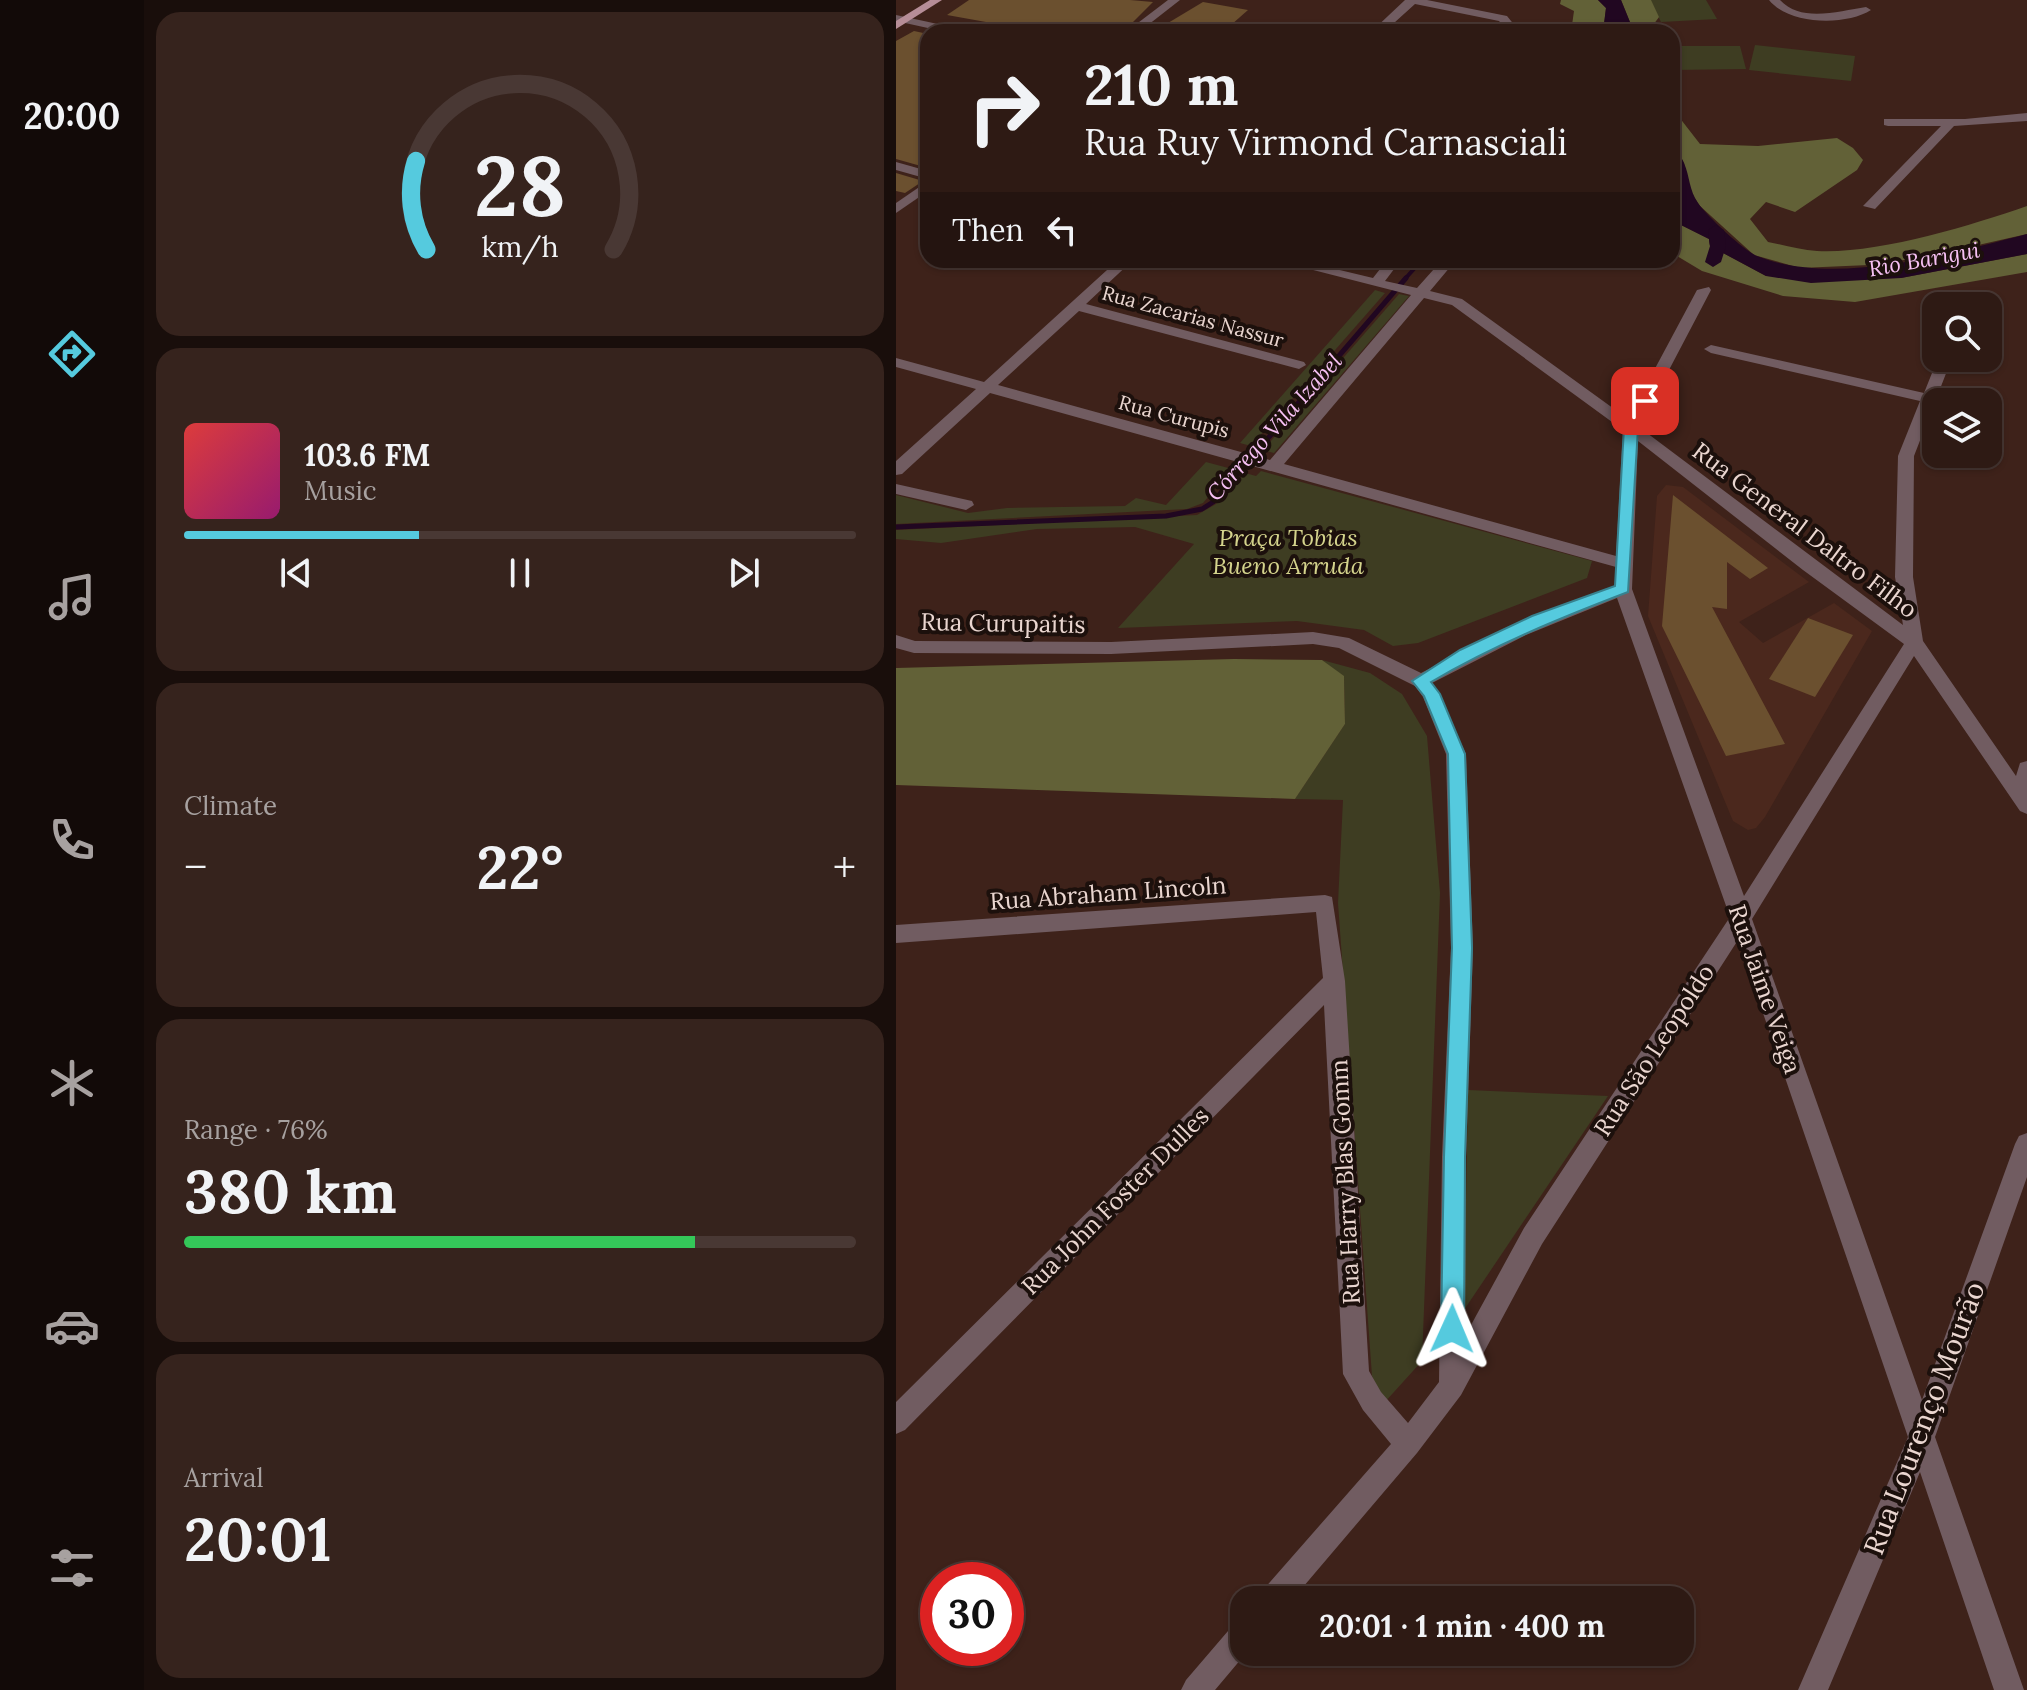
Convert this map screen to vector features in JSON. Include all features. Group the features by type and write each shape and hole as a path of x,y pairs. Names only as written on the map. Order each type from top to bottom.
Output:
{"main road":[{"path":"899,21 937,0"}],"street":[{"path":"1143,24 1175,0"},
{"path":"1386,24 1412,0 1503,18 1508,24"},
{"path":"1774,0 1782,9 1799,15 1834,15 1866,10"},
{"path":"899,21 920,25"},
{"path":"1888,122 1951,123 2027,117"},
{"path":"1870,206 1951,123"},
{"path":"896,166 920,173"},
{"path":"896,209 920,191"},
{"path":"896,470 1117,268"},
{"name":"Rua General Daltro Filho","path":"1314,268 1457,302 1631,428 1809,566 1914,642 2025,803"},
{"path":"1376,283 1388,268"},
{"path":"1269,465 1415,292 1440,268"},
{"name":"Rua Jaime Veiga","path":"1704,290 1631,428 1623,589 1741,918 2009,1690"},
{"name":"Rua Zacarias Nassur","path":"1077,306 1299,365"},
{"path":"1711,349 1922,397"},
{"name":"Rua Curupis","path":"896,362 1626,564"},
{"path":"1914,642 1904,577 1906,456 1922,420"},
{"path":"896,489 966,505"},
{"path":"1452,1386 1454,1157 1462,948 1456,754 1431,694 1421,681 1466,654 1538,620 1623,589"},
{"name":"Rua Curupaitis","path":"896,641 914,647 1111,648 1313,638 1343,642 1421,681"},
{"name":"Rua São Leopoldo","path":"1285,1586 1408,1444 1452,1386 1533,1236 1741,918 1914,642"},
{"path":"2025,803 2027,768"},
{"name":"Rua Abraham Lincoln","path":"896,934 1325,903"},
{"name":"Rua Harry Blas Gomm","path":"1325,903 1334,981 1356,1374 1372,1401 1408,1444"},
{"name":"Rua John Foster Dulles","path":"896,1421 1334,981"},
{"name":"Rua Lourenço Mourão","path":"1813,1690 1921,1438 2027,1144"},
{"path":"1196,1690 1230,1650"}],"shaded area":[{"path":"1561,0 1598,0 1606,8 1604,24 1572,24 1574,11 1560,4"},
{"path":"1621,0 1651,0 1659,17 1654,24 1631,24"},
{"path":"1680,118 1700,144 1758,146 1837,138 1853,148 1863,160 1857,170 1795,212 1766,202 1750,219 1768,242 1799,249 1841,251 1895,243 1951,230 2027,206 2027,234 1925,257 1869,265 1800,268 1754,255 1700,206 1690,191 1680,156"},
{"path":"1680,224 1709,239 1710,246 1766,276 1901,278 2027,254 2027,272 1855,302 1783,296 1702,271 1680,258"},
{"path":"1666,485 1683,487 1809,582 1739,622 1763,643 1834,603 1872,631 1765,817 1756,828 1748,830 1733,821 1648,616 1657,496"},
{"path":"1234,659 1322,660 1344,676 1345,724 1295,799 896,785 896,668"}],"green space":[{"path":"1650,0 1706,0 1717,19 1661,22"},
{"path":"1755,45 1855,56 1851,81 1749,70"},
{"path":"1680,46 1740,46 1746,69 1680,70"},
{"path":"1375,290 1385,293 1251,446 1240,443"},
{"path":"1399,294 1409,296 1274,453 1263,450"},
{"path":"1206,462 1232,469 1203,503 1187,509 896,524 896,495 968,513 1007,508 1125,506 1136,498 1166,505"},
{"name":"Praça Tobias Bueno Arruda","path":"1261,471 1592,561 1587,578 1418,643 1393,646 1364,630 1297,621 1118,628 1194,544 1135,527 1037,529 941,543 896,539 896,530 1197,515 1216,504 1245,473 1256,476"},
{"path":"1322,660 1370,673 1402,694 1427,736 1440,893 1422,1361 1384,1403 1372,1376 1338,903 1343,800 1295,799 1345,724 1344,677"},
{"path":"1468,1090 1608,1096 1464,1310"}],"water":[{"path":"1598,0 1621,0 1631,24 1604,24 1606,8"},
{"name":"Rio Barigui","path":"1680,156 1693,193 1709,216 1757,256 1788,265 1856,268 1892,264 2027,234 2027,254 1901,278 1811,283 1766,276 1710,246 1709,239 1680,224"}],"building":[{"path":"969,0 1153,2 1131,24 997,24 947,15"},
{"path":"1203,2 1248,10 1232,24 1166,24"},
{"path":"914,31 920,32 920,166 896,159 896,41"},
{"path":"896,173 920,180 905,193 896,191"},
{"path":"1673,495 1768,568 1750,579 1727,562 1727,609 1712,607 1785,744 1726,756 1662,626"},
{"path":"1808,618 1853,635 1815,697 1769,679"}],"waterway":[{"path":"1713,262 1718,246 1716,230"},
{"name":"Córrego Vila Izabel","path":"1404,280 1415,268"},
{"name":"Córrego Vila Izabel","path":"896,527 1166,516 1202,509 1213,502 1406,278"}],"route":[{"path":"1452,1329 1454,1157 1462,948 1456,754 1431,694 1421,681 1466,654 1538,620 1623,589 1631,428 1645,401"}]}
